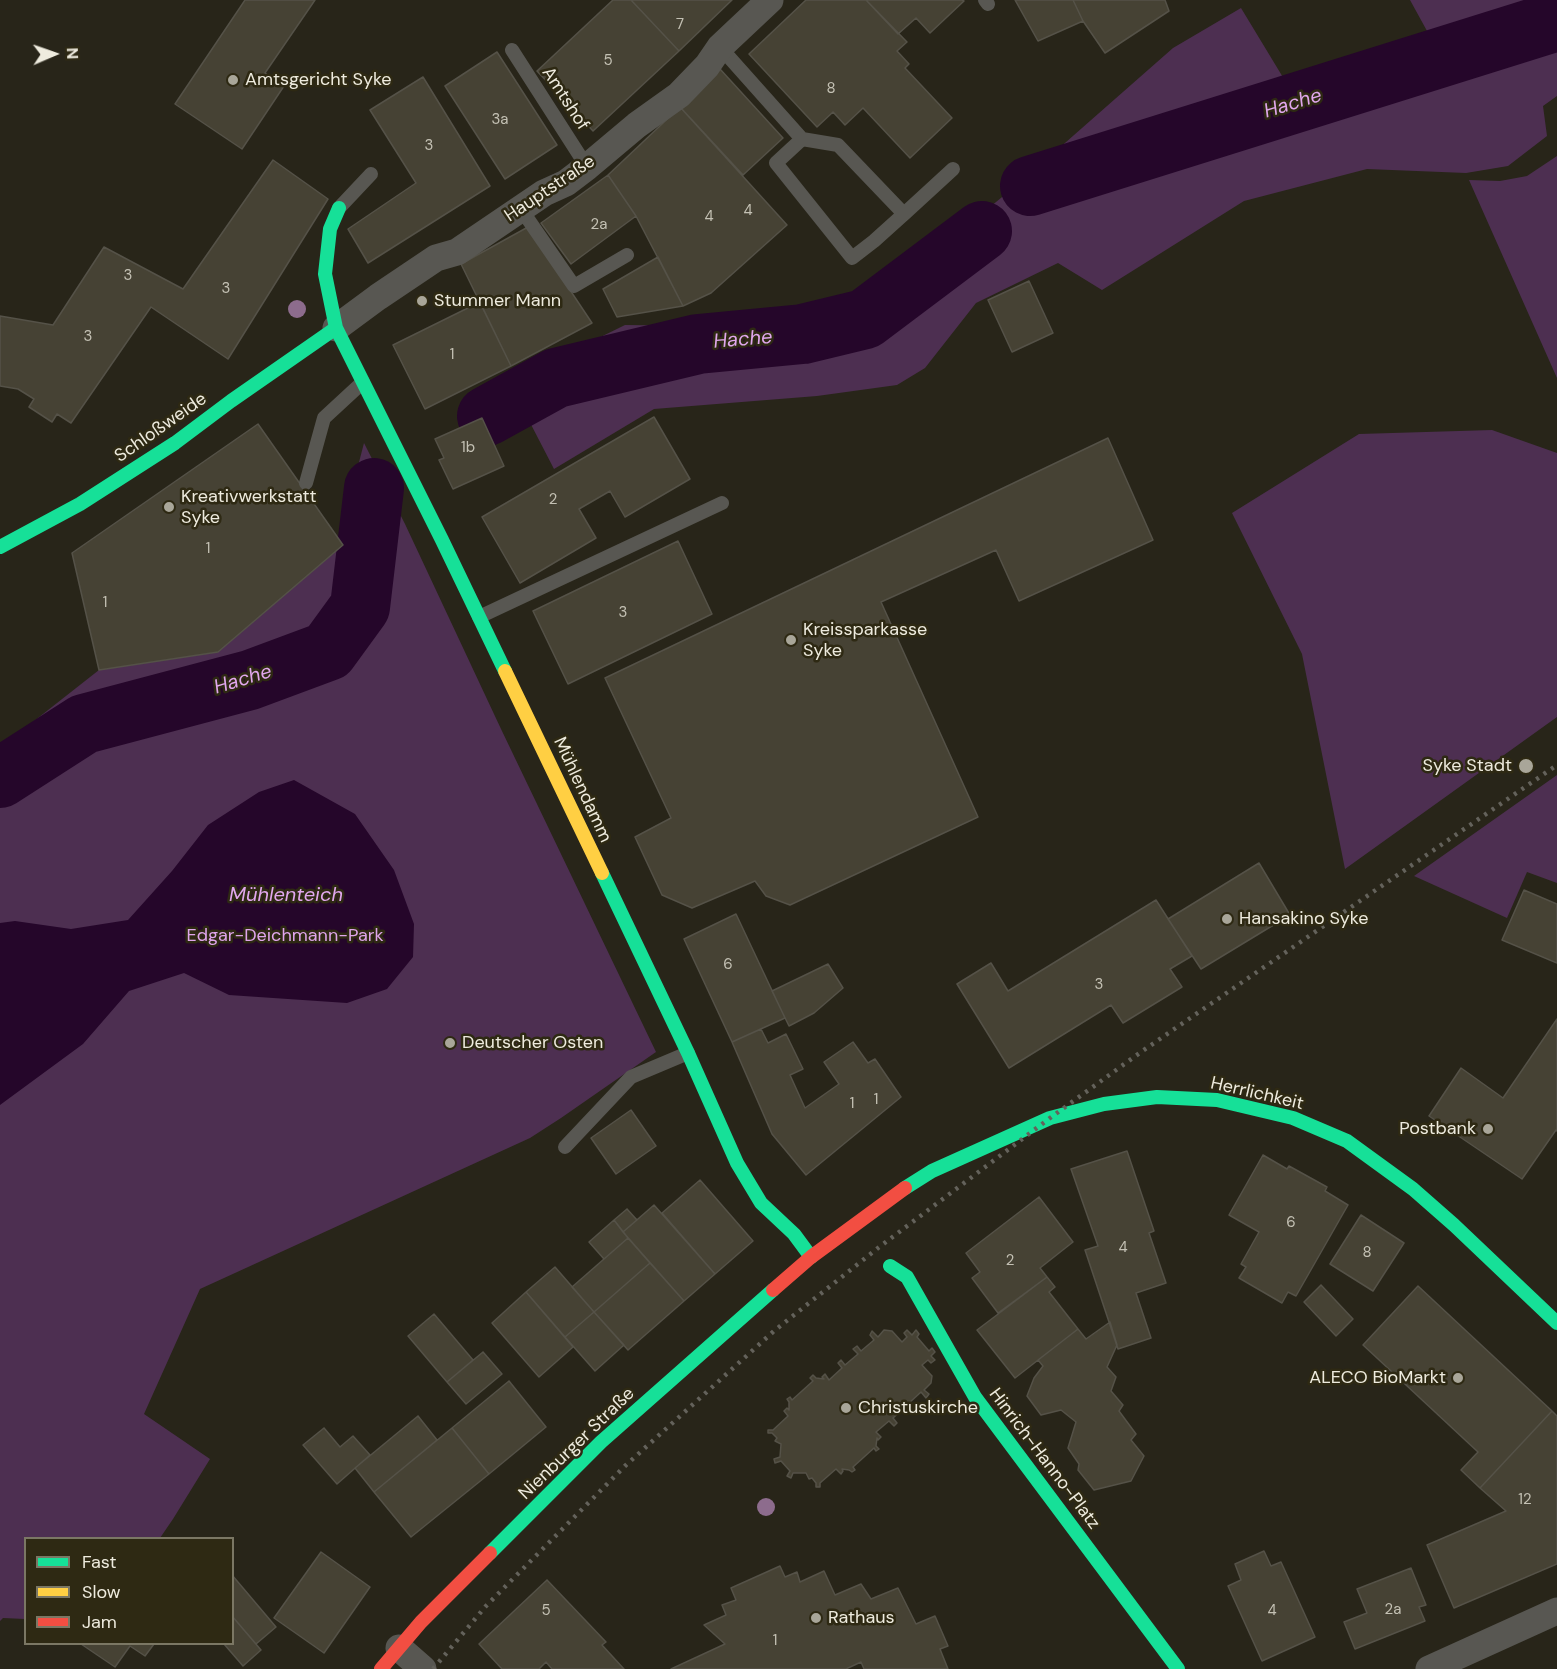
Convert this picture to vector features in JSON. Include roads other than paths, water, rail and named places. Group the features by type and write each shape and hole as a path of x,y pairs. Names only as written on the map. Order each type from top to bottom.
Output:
{"street":[{"name":"Hauptstraße","path":"336,328 435,258 457,252 544,193 566,183 679,95 707,66 720,47 770,0"},
{"path":"336,328 324,274 330,229 339,208"},
{"name":"Mühlendamm","path":"336,328 479,617 687,1053 736,1163 761,1203 794,1234 811,1257"},
{"name":"Schloßweide","path":"0,547 80,504 175,443 336,328"},
{"name":"Herrlichkeit","path":"811,1257 894,1195 932,1171 1050,1118 1104,1104 1157,1097 1209,1100 1293,1118 1347,1141 1413,1188 1557,1323"},
{"name":"Nienburger Straße","path":"381,1669 421,1622 601,1442 811,1257"},
{"name":"Hinrich-Hanno-Platz","path":"890,1266 907,1277 975,1397 1178,1669"},
{"path":"1429,1669 1557,1611"},
{"path":"399,1648 423,1669"}],"lane":[{"path":"720,47 802,139 838,145 904,214"},
{"name":"Amtshof","path":"512,50 587,167"},
{"path":"802,139 776,163 852,258 953,169"},
{"path":"339,208 371,174"},
{"path":"521,209 574,286 627,255"},
{"path":"306,483 324,418 363,382"},
{"path":"479,617 722,503"},
{"path":"565,1147 631,1077 687,1053"}],"water":[{"name":"Mühlenteich","path":"294,780 355,814 394,870 414,924 413,957 387,989 347,1003 229,995 184,973 129,991 83,1044 0,1105 0,923 15,921 71,929 128,920 172,871 208,825 259,792"}],"waterway":[{"name":"Hache","path":"1030,186 1557,21"},
{"name":"Hache","path":"487,416 556,378 698,344 803,334 865,319 982,231"},
{"name":"Hache","path":"0,778 84,724 250,680 328,651 360,607 374,488"}],"railway":[{"path":"433,1669 486,1606 625,1466 774,1331 878,1248 1141,1052 1557,765"}],"place":[{"name":"Amtsgericht Syke","path":"233,80"},
{"name":"Stummer Mann","path":"422,301"},
{"name":"Kreativwerkstatt Syke","path":"169,507"},
{"name":"Kreissparkasse Syke","path":"791,640"},
{"name":"Syke Stadt","path":"1526,766"},
{"name":"Hansakino Syke","path":"1227,919"},
{"name":"Deutscher Osten","path":"450,1043"},
{"name":"Postbank","path":"1488,1129"},
{"name":"ALECO BioMarkt","path":"1458,1378"},
{"name":"Christuskirche","path":"846,1408"},
{"name":"Rathaus","path":"816,1618"}],"park label":[{"name":"Edgar-Deichmann-Park","path":"285,936"}]}
